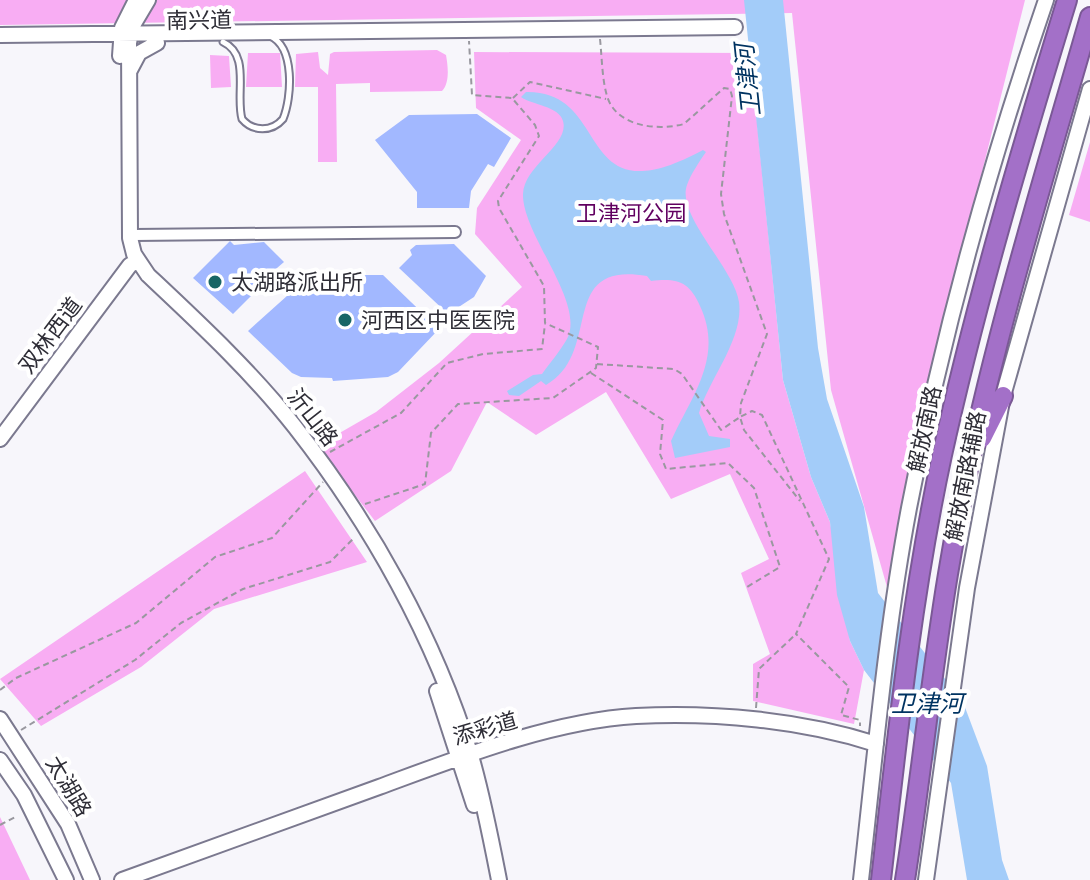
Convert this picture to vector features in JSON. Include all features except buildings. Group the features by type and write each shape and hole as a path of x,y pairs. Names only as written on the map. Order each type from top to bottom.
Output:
{"highway":[{"name":"解放南路","path":"881,880 922,567 969,342 1065,3"},
{"path":"906,877 948,573 970,461 997,339 1090,17"},
{"path":"1029,124 1045,110 1050,113 1057,131"},
{"path":"970,461 1003,396"}],"street":[{"path":"132,259 124,74 127,40 136,0"},
{"path":"127,40 148,0"},
{"path":"861,880 896,592 937,370 1014,94 1046,0"},
{"name":"南兴道","path":"0,44 258,33 469,35 600,38 734,32 469,35 223,42 156,38"},
{"name":"南兴道","path":"0,35 127,40"},
{"path":"124,74 139,53 156,38"},
{"name":"解放南路辅路","path":"926,880 981,503 1003,396 1090,89"},
{"path":"134,235 455,232"},
{"name":"双林西道","path":"0,425 132,259"},
{"name":"双林西道","path":"0,439 132,259"},
{"name":"沂山路","path":"132,259 276,404 352,508 427,643 465,756 499,880"},
{"name":"沂山路","path":"132,259 244,382 323,482 359,534 391,589 465,756 491,880"},
{"name":"添彩道","path":"122,880 465,756 569,727 634,716 701,716 755,721 876,744"},
{"name":"太湖路","path":"0,719 68,824 92,880"},
{"name":"太湖路","path":"0,760 24,795 66,880"}],"lane":[{"path":"223,42 236,51 239,61 242,119 248,125 263,129 279,124 286,109 287,56 280,41 258,33"}],"path":[{"path":"318,458 401,413 447,363 483,354 542,349 544,286 499,208 498,201 539,136 535,125 512,98 472,95 469,35"},
{"path":"600,38 608,99 625,119 636,124 674,127 684,124 724,88 730,89 721,194 724,214 767,334 741,403 740,417 744,430 802,503"},
{"path":"512,98 530,82 608,99"},
{"path":"352,508 425,484 431,433 458,404 553,398 590,372 596,364 598,347 545,323"},
{"path":"596,364 674,369 689,383 721,430 752,411 762,415 780,447 829,559 796,634 759,669 755,721"},
{"path":"590,372 663,420 660,454 666,469 728,463 754,488 780,567 747,587"},
{"path":"0,690 16,678 136,623 215,557 272,538 323,482"},
{"path":"13,736 135,660 181,623 243,589 330,562 359,534"},
{"path":"796,634 849,687 841,715 860,720 860,739"},
{"path":"0,825 17,816"}],"green space":[{"path":"0,0 1025,0 921,416 889,594 831,390 792,13 0,25"},
{"path":"437,50 446,55 447,79 442,91 370,92 370,83 336,84 337,162 318,162 318,87 295,87 296,54 318,52 320,68 328,75 330,54 334,52"},
{"name":"卫津河公园","path":"474,52 750,53 783,380 811,477 830,522 850,641 864,670 854,724 753,701 753,664 770,654 741,573 769,559 730,474 671,499 606,392 536,435 487,402 451,471 375,521 317,446 376,412 439,363 522,287 475,234 477,208 521,140 476,108"},
{"path":"248,53 280,53 282,87 246,87"},
{"path":"210,55 229,56 231,87 211,88"},
{"path":"1090,142 1090,222 1069,215"},
{"path":"305,471 367,562 214,609 141,667 41,726 0,679"},
{"path":"0,817 30,880 0,880"}],"water":[{"name":"卫津河","path":"744,0 783,0 818,348 827,399 864,507 878,593 963,702 987,766 1002,860 1009,880 967,880 951,783 864,670 850,641 837,595 830,522 811,477 783,380"},
{"path":"526,92 553,97 572,110 598,147 613,162 632,171 661,168 703,150 706,152 687,185 686,197 697,226 735,288 739,316 731,344 699,413 709,436 730,439 730,447 675,458 671,441 696,392 709,342 707,325 696,298 687,286 675,281 651,281 647,276 619,275 601,282 590,295 573,352 563,370 546,385 541,381 519,396 509,395 507,391 533,375 542,374 567,339 571,324 561,288 525,210 523,194 531,174 560,138 563,121 551,109 521,97"}],"place":[{"name":"太湖路派出所","path":"215,282"},
{"name":"河西区中医医院","path":"345,320"}]}
